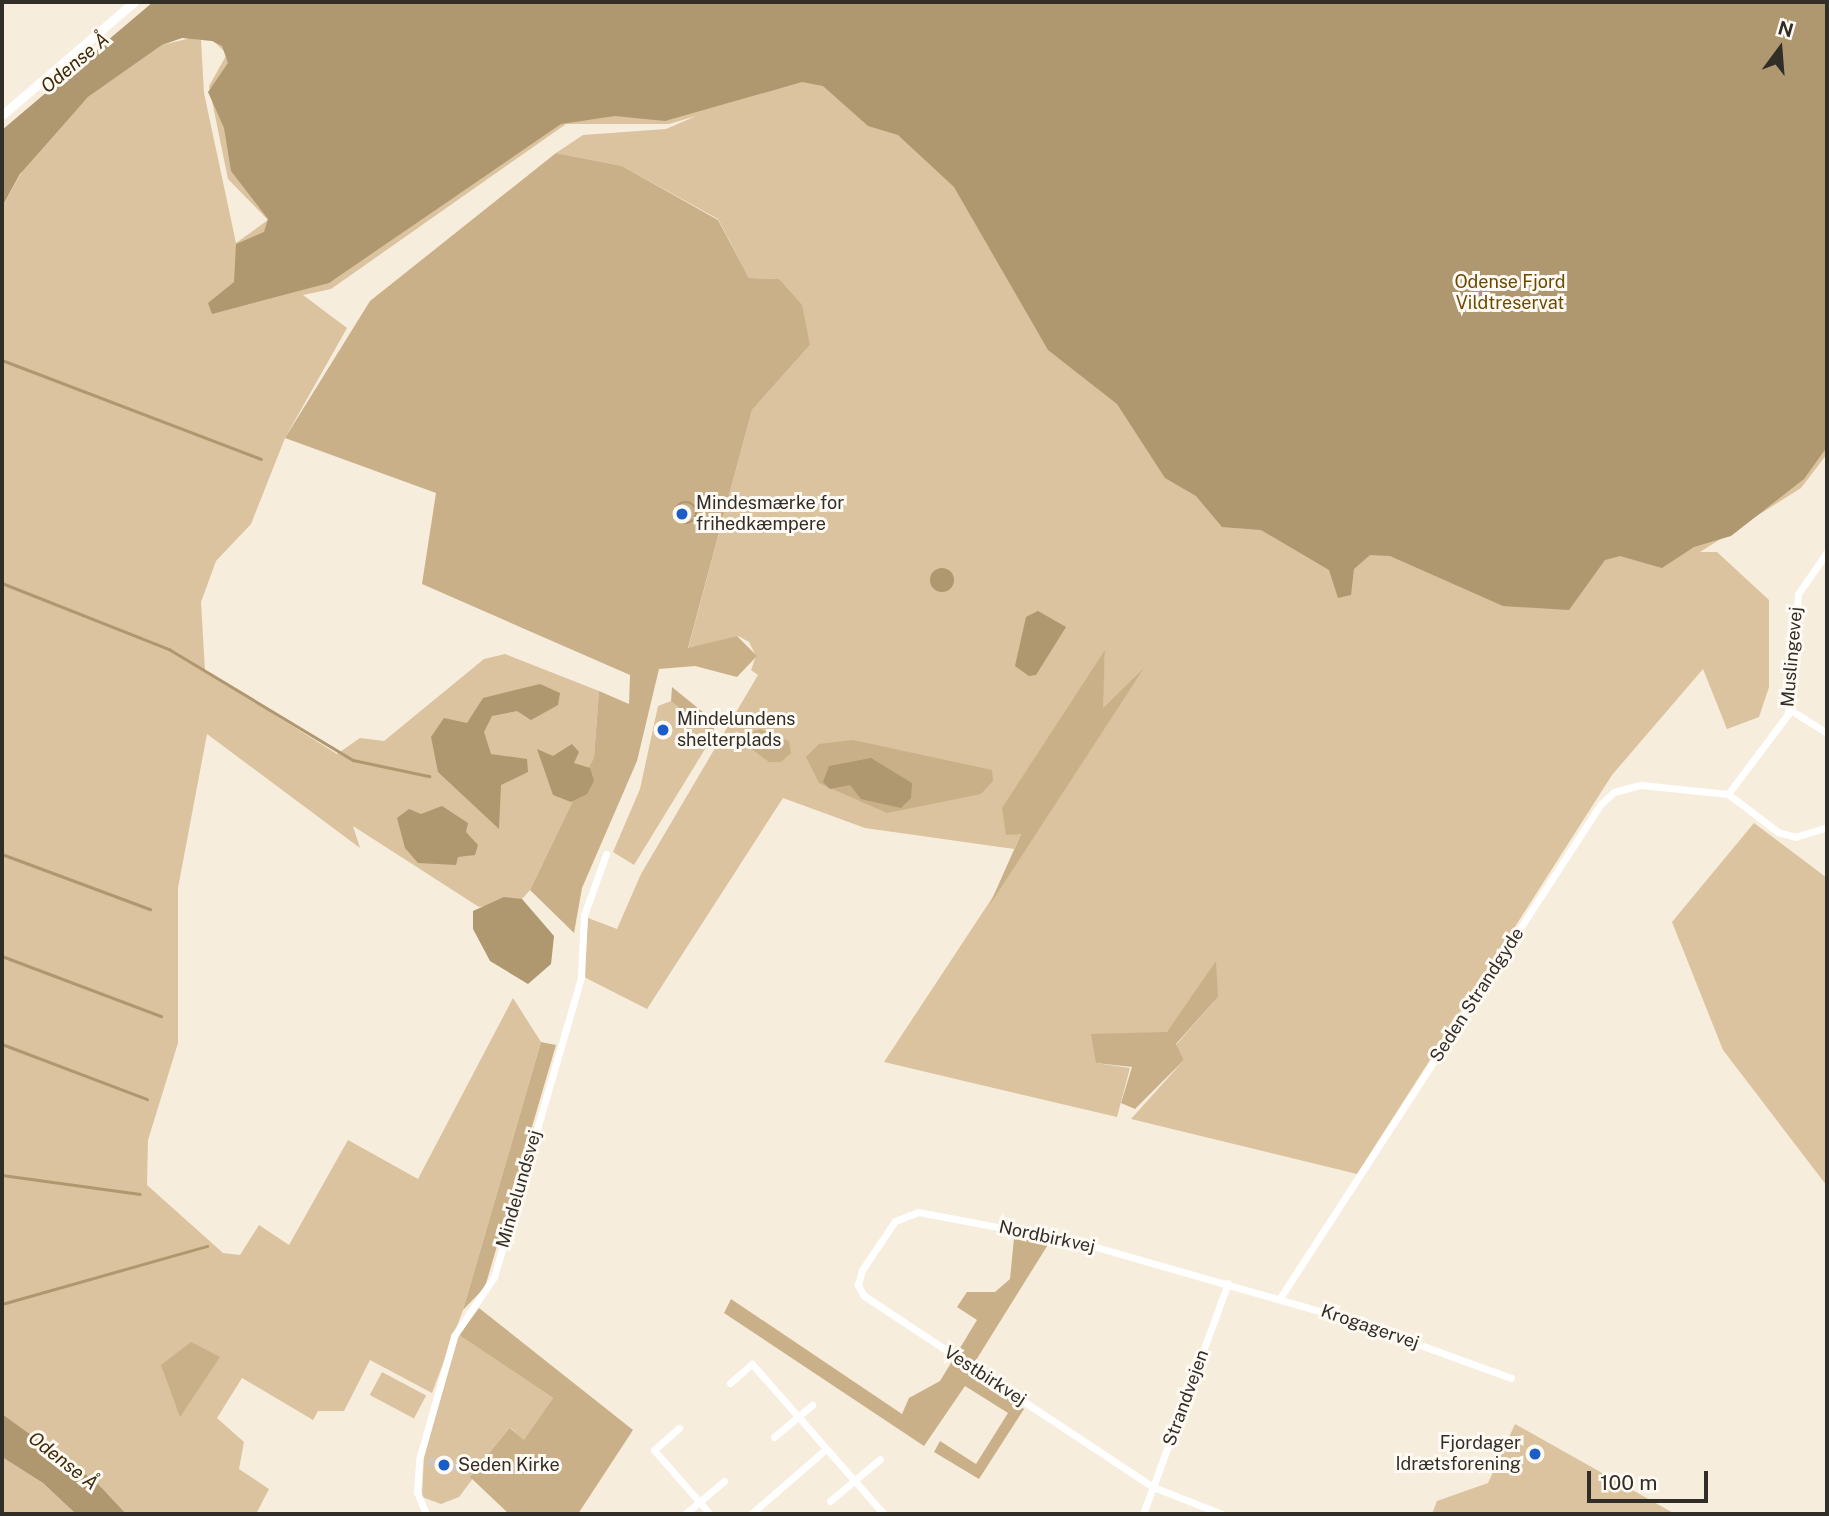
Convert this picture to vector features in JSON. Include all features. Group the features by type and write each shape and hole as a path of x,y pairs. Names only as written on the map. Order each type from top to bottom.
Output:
{"street":[{"path":"2,115 134,2"},
{"name":"Muslingevej","path":"1728,794 1777,736 1789,709 1798,594 1827,551"},
{"path":"1789,709 1827,733"},
{"name":"Seden Strandgyde","path":"1280,1298 1600,805 1614,792 1642,785 1728,794"},
{"path":"1728,794 1778,832 1795,836 1827,827"},
{"name":"Mindelundsvej","path":"426,1514 417,1492 422,1448 454,1336 494,1277 581,977 584,915 606,854"},
{"name":"Nordbirkvej","path":"878,1245 901,1216 918,1212 1082,1243 1228,1283"},
{"name":"Vestbirkvej","path":"878,1245 862,1270 858,1285 864,1296 1153,1487"},
{"name":"Krogagervej","path":"1228,1283 1280,1298 1511,1378"},
{"name":"Strandvejen","path":"1143,1514 1228,1283"},
{"path":"730,1383 752,1364 884,1514"},
{"path":"774,1437 812,1405"},
{"path":"678,1428 654,1450 710,1514"},
{"path":"751,1514 826,1449"},
{"path":"830,1500 880,1459"},
{"path":"685,1514 724,1481"},
{"path":"1153,1487 1222,1514"}],"green space":[{"path":"1827,2 1827,454 1801,488 1700,552 1717,552 1769,600 1769,687 1759,717 1727,729 1703,669 1612,775 1357,1174 1131,1119 1184,1060 1176,1045 1218,997 1167,1032 1096,1063 1130,1068 1117,1117 884,1062 1141,672 1102,709 1105,652 1014,849 865,828 783,798 647,1009 584,977 588,918 617,929 641,874 758,675 751,670 756,656 749,642 738,636 688,649 752,410 810,345 779,279 749,278 718,219 622,166 556,153 583,135 666,129 696,116 669,124 566,124 331,289 303,295 347,328 285,438 251,524 216,561 201,602 205,671 337,754 360,738 384,741 484,659 505,654 599,691 594,757 530,890 522,899 479,907 353,826 360,848 207,734 178,888 178,1043 148,1140 147,1185 223,1253 240,1255 259,1225 289,1245 348,1140 418,1179 513,998 541,1042 463,1310 432,1393 370,1360 344,1411 318,1411 313,1420 242,1378 217,1418 244,1442 239,1469 269,1489 256,1514 126,1514 2,1414 4,203 27,163 88,97 162,45 191,38 201,40 204,93 236,243 268,220 228,179 209,86 227,54 181,10"},
{"path":"671,701 713,736 634,865 613,852 640,789 658,706"},
{"path":"1754,823 1827,878 1827,1186 1723,1050 1672,922"},
{"path":"459,1335 553,1398 524,1441 511,1428 459,1497 441,1504 422,1497 424,1455"},
{"path":"382,1372 426,1395 414,1418 370,1395"},
{"name":"Fjordager Idrætsforening","path":"1515,1424 1675,1514 1432,1514 1437,1501 1488,1483"},
{"path":"2,1457 43,1483 76,1514 2,1514"}],"shaded area":[{"path":"556,153 622,166 718,220 749,278 779,279 802,305 810,345 752,410 688,648 737,636 757,656 737,677 695,666 659,669 637,761 582,888 574,933 530,890 594,757 599,691 629,704 630,675 422,584 436,493 285,438 370,301"},
{"path":"1105,650 1103,708 1144,668 989,906 1021,834 1006,835 1002,808"},
{"path":"672,687 715,722 713,736 671,701"},
{"path":"760,729 789,741 791,753 781,762 769,762 744,743 744,734"},
{"path":"853,740 992,770 993,781 981,794 887,813 819,783 806,757 819,744"},
{"path":"1216,961 1218,997 1176,1044 1184,1060 1135,1109 1121,1103 1132,1067 1096,1063 1091,1034 1167,1032"},
{"path":"541,1042 556,1045 485,1287 463,1310"},
{"path":"1014,1238 1049,1243 968,1373 1024,1409 979,1479 934,1452 940,1441 976,1464 1008,1413 965,1386 924,1446 724,1313 731,1299 902,1414 909,1398 940,1381 977,1320 957,1307 967,1292 995,1292 1010,1279"},
{"path":"479,1308 633,1430 578,1514 509,1514 470,1477 510,1428 524,1440 553,1398 459,1335"},
{"path":"191,1342 220,1357 180,1417 161,1365"}],"water":[{"name":"Odense Fjord Vildtreservat","path":"153,2 1827,2 1827,447 1804,479 1731,536 1694,547 1662,568 1620,556 1605,560 1569,610 1503,606 1390,556 1370,555 1354,569 1351,595 1338,598 1329,570 1261,530 1222,527 1196,496 1165,478 1117,404 1048,350 954,187 898,135 868,126 823,86 802,82 665,121 615,116 561,124 329,283 212,314 208,303 234,282 236,244 264,232 268,219 231,171 224,128 208,92 228,63 222,46 212,41 182,38 162,45 88,97 20,174 4,203 2,233 2,130"},
{"path":"942,568 950,572 954,580 950,588 942,592 934,588 930,580 934,572"},
{"path":"1038,611 1066,627 1036,675 1029,676 1015,666 1026,617"},
{"path":"540,684 560,693 558,705 531,720 517,711 492,716 484,732 491,754 527,759 528,772 501,785 499,829 438,772 431,737 444,718 467,723 483,698"},
{"path":"572,744 579,752 574,763 590,768 594,781 587,794 571,802 553,795 537,749 553,756"},
{"path":"871,758 912,783 911,798 901,808 861,799 850,785 830,789 823,782 829,766"},
{"path":"442,806 468,823 466,832 478,845 475,855 458,857 456,865 418,863 405,848 397,818 409,809 421,814"},
{"path":"504,897 522,899 554,936 551,964 528,984 490,961 473,929 473,911"},
{"name":"Odense Å","path":"2,1414 97,1483 126,1514 76,1514 43,1483 2,1457"}],"building":[{"name":"Seden Kirke","path":"429,1458 456,1462 460,1473 427,1465"}],"waterway":[{"path":"2,360 261,459"},
{"path":"686,502 694,505 697,513 694,521 686,524 678,521 675,513 678,505 686,502"},
{"path":"2,583 169,649 353,760 429,776"},
{"path":"2,854 150,909"},
{"path":"2,956 161,1016"},
{"path":"2,1044 147,1099"},
{"path":"2,1175 140,1194"},
{"path":"2,1304 207,1246"}],"place":[{"name":"Mindesmærke for frihedkæmpere","path":"682,514"},
{"name":"Mindelundens shelterplads","path":"663,730"},
{"name":"Fjordager Idrætsforening","path":"1535,1454"},
{"name":"Seden Kirke","path":"444,1465"}]}
